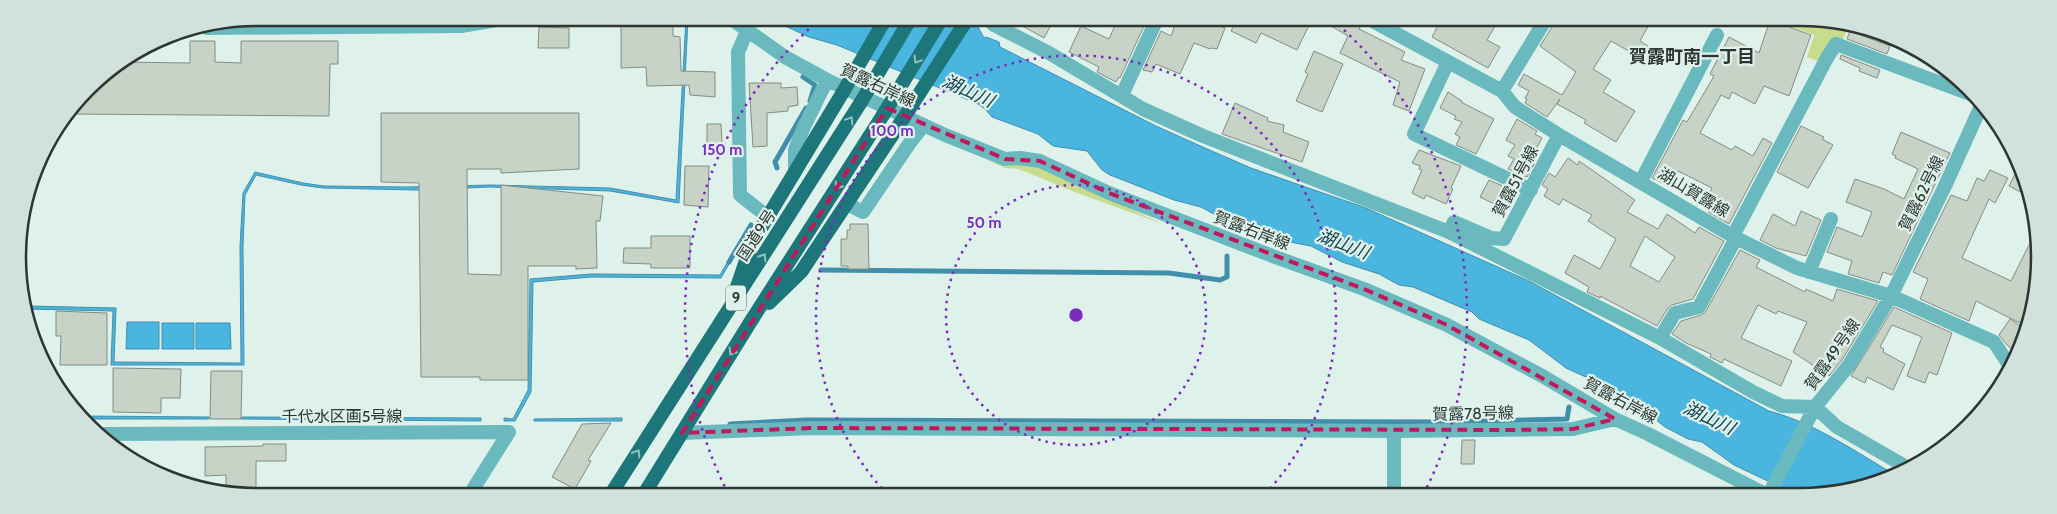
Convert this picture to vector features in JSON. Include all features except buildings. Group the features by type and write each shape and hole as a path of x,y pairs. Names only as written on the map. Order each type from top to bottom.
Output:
{"highway":[{"name":"9","path":"729,309 752,243 881,26"},
{"name":"国道9号","path":"615,488 862,102 906,26"},
{"name":"9","path":"648,488 750,321 883,115 937,26"},
{"name":"9","path":"750,321 801,272 963,26"}],"street":[{"path":"230,28 461,26"},
{"name":"賀露右岸線","path":"740,26 785,57 827,80 924,125 1005,159 1020,158 1040,161 1109,193 1364,289 1447,324 1544,377 1615,419 1761,488"},
{"path":"996,26 1049,53 1143,109 1203,136 1449,232 1660,338 1753,392 1782,406 1815,408 1837,427 1902,464"},
{"path":"1122,95 1154,26"},
{"name":"湖山賀露線","path":"1382,26 1502,92 1515,107 1559,135 1642,181 1735,237 1796,268 1891,296 1994,342 2006,361"},
{"path":"1502,92 1542,26"},
{"path":"747,31 738,52 740,195 768,217"},
{"path":"1642,181 1718,35"},
{"path":"1660,338 1675,313 1699,307 1828,56 1836,44 1958,90"},
{"path":"1448,62 1414,134 1530,190"},
{"path":"795,172 795,150 827,80"},
{"name":"賀露62号線","path":"1891,296 1981,114"},
{"path":"847,204 864,212 909,144 924,125"},
{"name":"賀露51号線","path":"1449,232 1454,222 1491,238 1504,240 1559,135"},
{"path":"1810,272 1831,219"},
{"name":"賀露49号線","path":"1771,488 1815,408 1848,366 1891,296"},
{"name":"賀露78号線","path":"682,433 812,428 1394,431 1573,429 1615,419"},
{"path":"1394,431 1394,488"},
{"name":"千代水区画5号線","path":"110,434 509,432 474,488"}],"highlighted area":[{"path":"887,108 1005,159 1040,161 1109,193 1364,289 1447,325 1615,419 1573,429 1511,430 812,428 682,433"}],"green space":[{"path":"1790,26 1830,28 1846,31 1842,41 1820,62 1807,57 1814,35"},
{"path":"987,160 1008,166 1023,164 1040,167 1163,224 1077,193 1019,169 1005,168"}],"water":[{"path":"686,26 688,26 679,203 610,191 490,187 416,190 323,188 256,175 245,195 243,246 244,365 111,365 113,311 32,309 32,306 116,308 114,362 241,363 240,246 243,193 255,172 324,186 491,185 610,188 676,200"},
{"name":"湖山川","path":"785,26 978,26 984,38 999,42 1000,47 1156,126 1251,168 1366,208 1529,281 1769,411 1786,416 1834,438 1887,470 1860,480 1830,486 1782,488 1734,465 1702,442 1688,439 1665,427 1632,401 1609,392 1588,378 1566,368 1529,340 1479,319 1472,312 1413,287 1399,285 1379,274 1342,262 1311,246 1290,242 1268,230 1250,229 1221,218 1201,207 1174,200 1110,175 1102,170 1087,151 1053,146 1038,134 992,117 978,104 837,45 809,37"},
{"path":"731,256 733,257 721,278 591,277 533,282 531,392 515,421 504,421 504,418 513,419 528,390 530,279 591,274 720,275"},
{"path":"127,322 159,322 159,349 126,349"},
{"path":"162,323 194,323 194,349 162,349"},
{"path":"196,323 230,323 231,349 196,349"},
{"path":"90,416 209,417 209,419 93,419"},
{"path":"242,417 481,418 481,421 241,419"},
{"path":"622,418 622,421 534,421 534,419"}],"waterway":[{"path":"803,77 815,85 810,101"},
{"path":"777,168 775,162 806,108"},
{"path":"729,262 751,225"},
{"path":"821,270 1169,273 1220,280 1227,277 1227,256"},
{"path":"730,424 806,420 1448,422 1567,419 1569,407"}],"district":[{"name":"賀露町南一丁目","path":"1692,57"}]}
